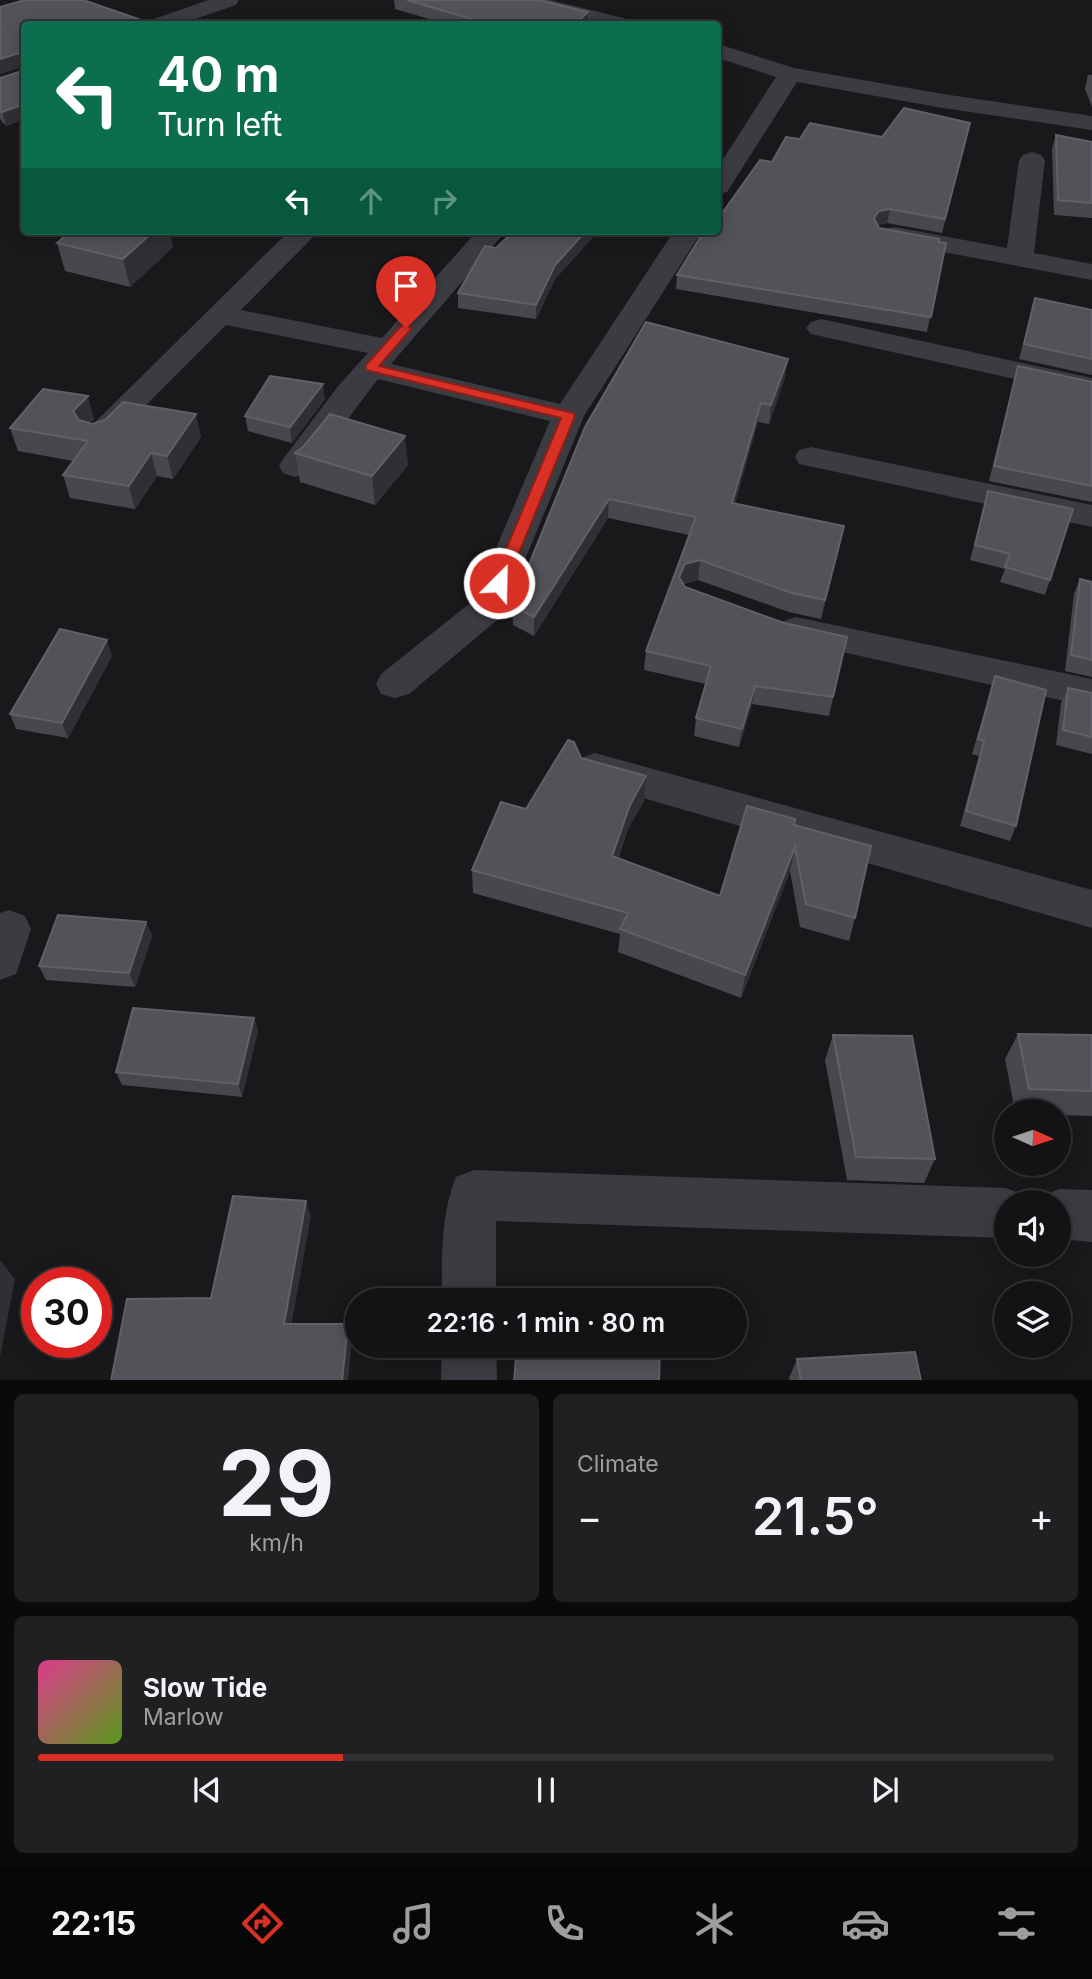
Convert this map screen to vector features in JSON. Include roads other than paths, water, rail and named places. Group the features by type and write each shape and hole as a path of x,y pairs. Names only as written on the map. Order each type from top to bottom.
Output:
{"street":[{"path":"170,21 228,0"},
{"path":"527,7 603,21"},
{"path":"721,52 790,74 943,101 1092,123"},
{"path":"721,181 790,74"},
{"path":"1019,259 1032,160"},
{"path":"887,234 1092,272"},
{"path":"99,434 301,235"},
{"path":"295,466 379,358 488,235"},
{"path":"394,684 489,607 568,416 685,235"},
{"path":"220,315 379,358 568,416"},
{"path":"821,328 1092,387"},
{"path":"811,457 1092,516"},
{"path":"758,618 782,628 1092,693"},
{"path":"595,769 1092,909"},
{"path":"469,1288 469,1233 474,1195 994,1213"},
{"path":"1071,1215 1092,1216"},
{"path":"469,1358 469,1380"}]}
